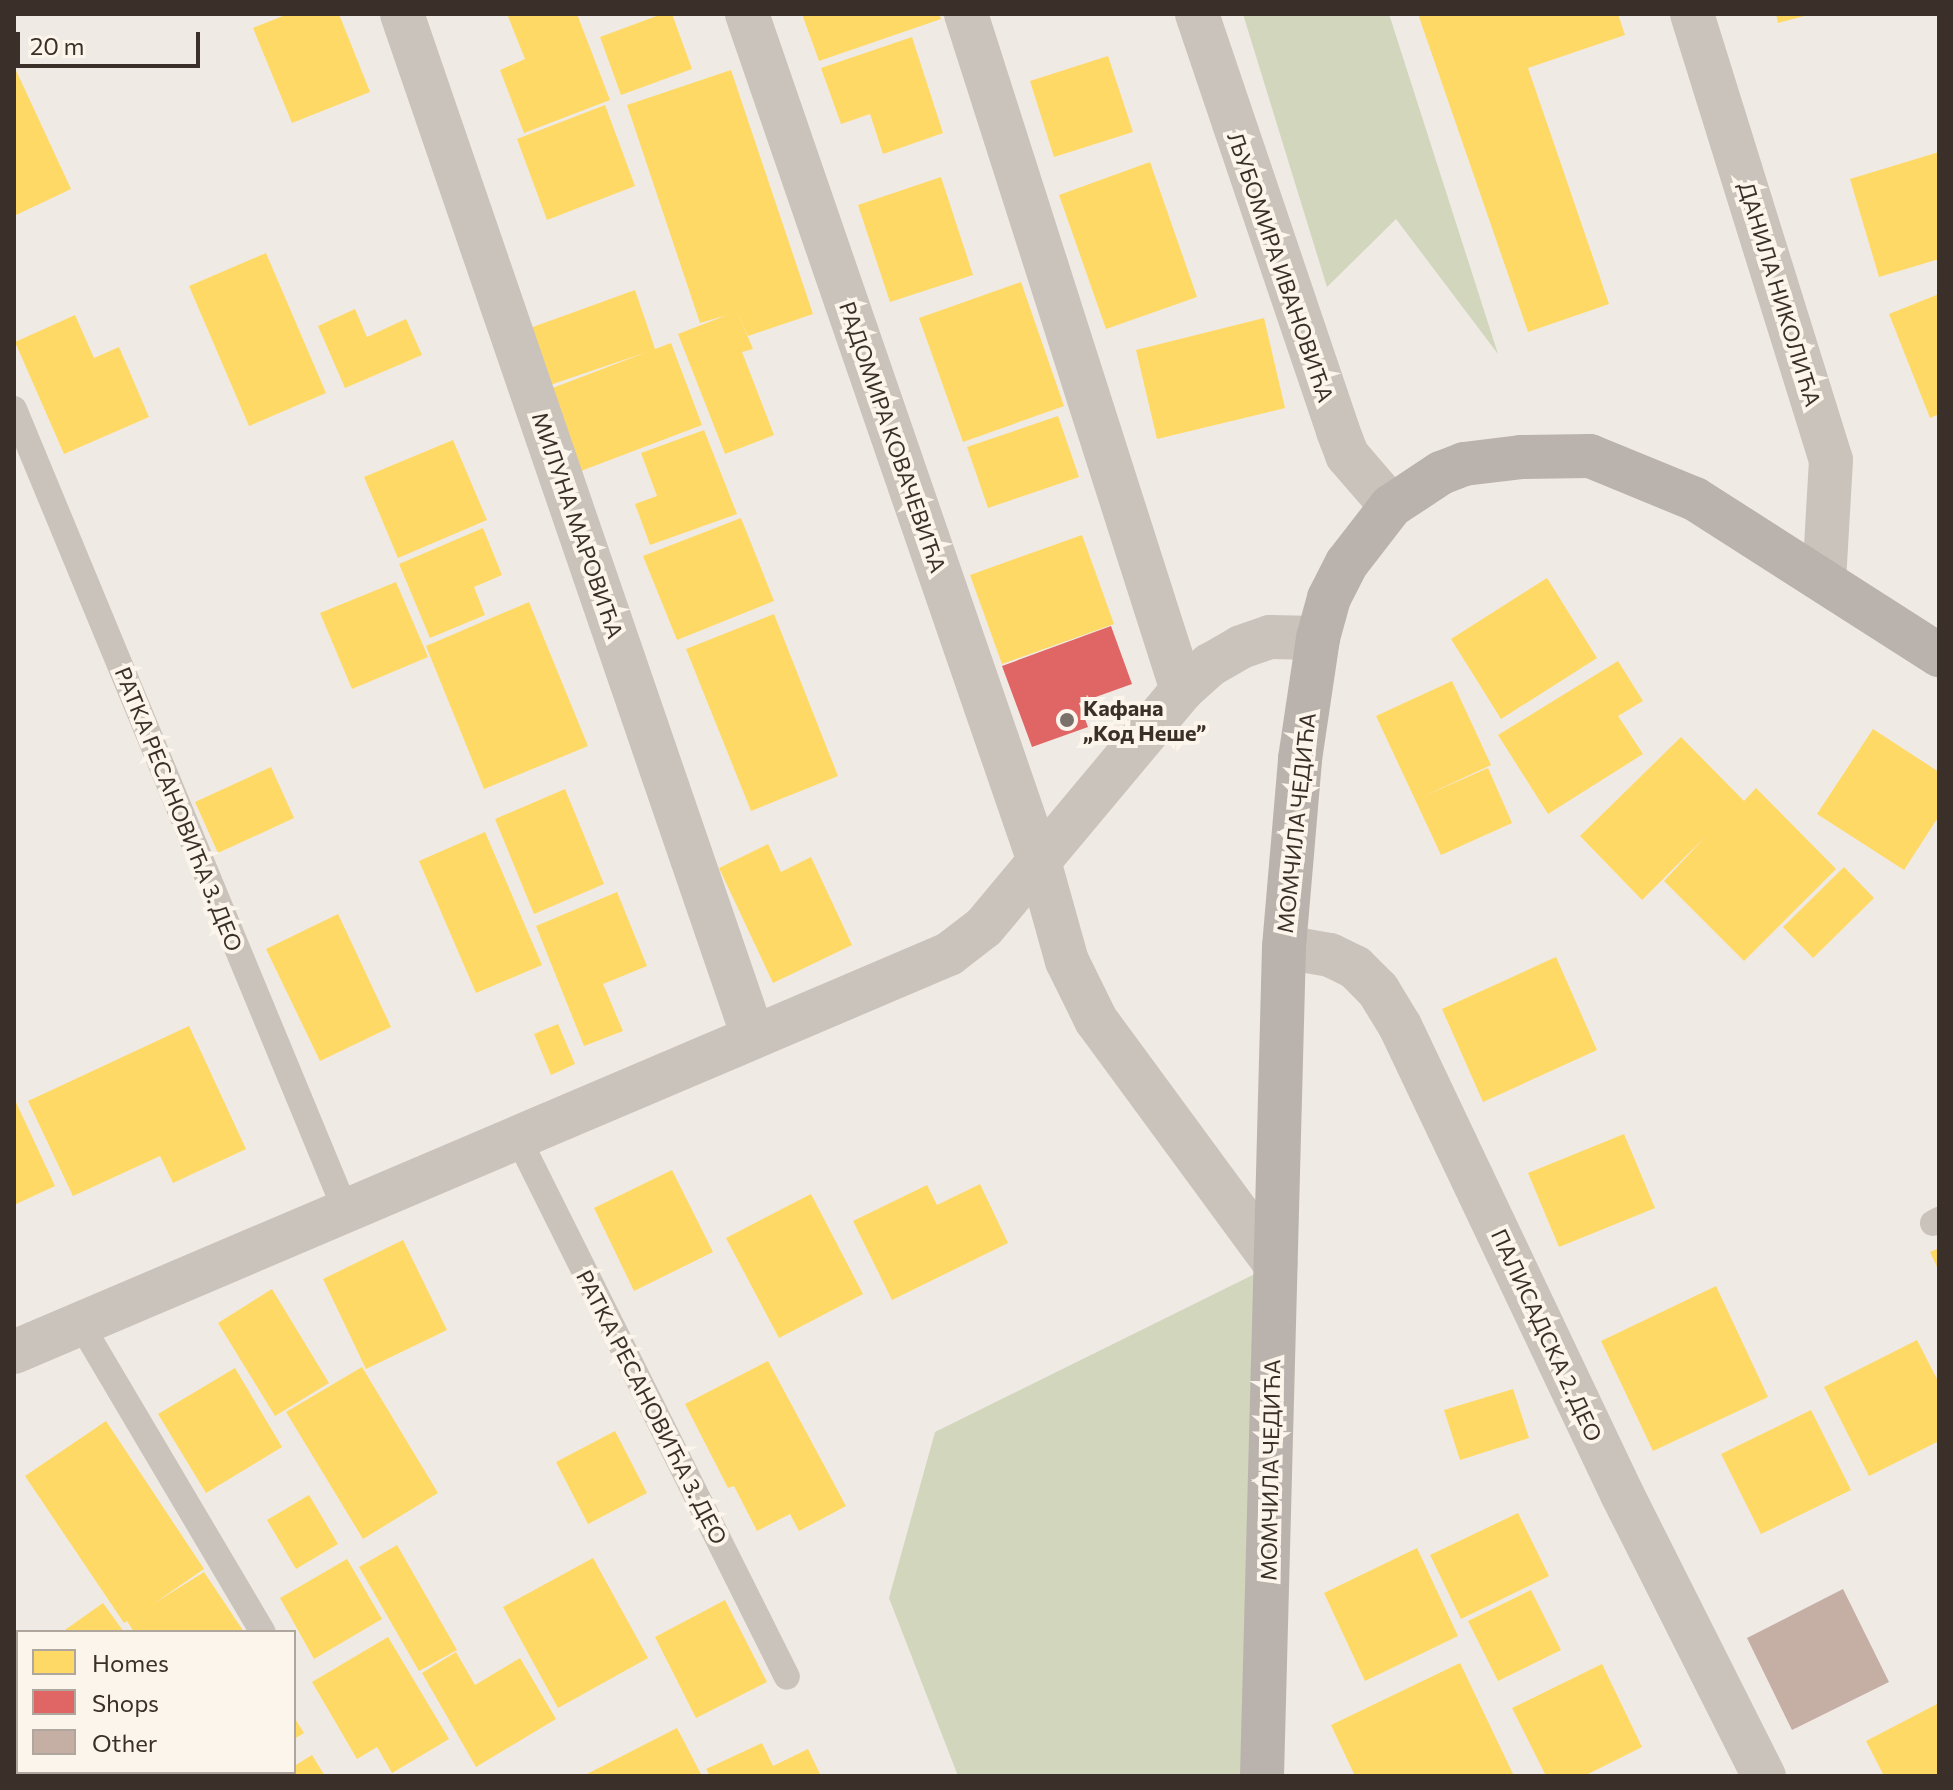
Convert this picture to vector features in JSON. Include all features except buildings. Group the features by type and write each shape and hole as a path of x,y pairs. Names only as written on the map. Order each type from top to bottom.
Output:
{"street":[{"name":"МИЛУНА МАРОВИЋА","path":"402,14 753,1036"},
{"name":"РАДОМИРА КОВАЧЕВИЋА","path":"747,14 1039,861"},
{"path":"966,14 1182,690"},
{"name":"ЉУБОМИРА ИВАНОВИЋА","path":"1197,14 1347,455 1391,506"},
{"name":"ДАНИЛА НИКОЛИЋА","path":"1692,14 1831,460 1824,580"},
{"name":"МОМЧИЛА ЧЕДИЋА","path":"1262,1776 1284,947 1300,759 1318,638 1329,598 1347,563 1391,506 1415,488 1464,464 1557,455 1590,456 1695,499 1939,655"},
{"path":"14,1352 949,954 984,927 1182,690 1210,665 1241,647 1270,637 1318,638"},
{"path":"1039,861 1067,961 1096,1020 1275,1264"},
{"name":"ПАЛИСАДСКА 2. ДЕО","path":"1284,947 1330,955 1355,967 1378,990 1400,1026 1622,1494 1764,1776"}],"lane":[{"name":"РАТКА РЕСАНОВИЋА 3. ДЕО","path":"14,409 345,1209"},
{"name":"РАТКА РЕСАНОВИЋА 3. ДЕО","path":"518,1138 787,1677"},
{"path":"80,1323 262,1630"}],"green space":[{"path":"1243,14 1389,14 1498,354 1396,219 1327,287"},
{"path":"1275,1264 1262,1776 958,1776 889,1598 935,1432"}],"place":[{"name":"Кафана „Код Неше”","path":"1067,720"}]}
